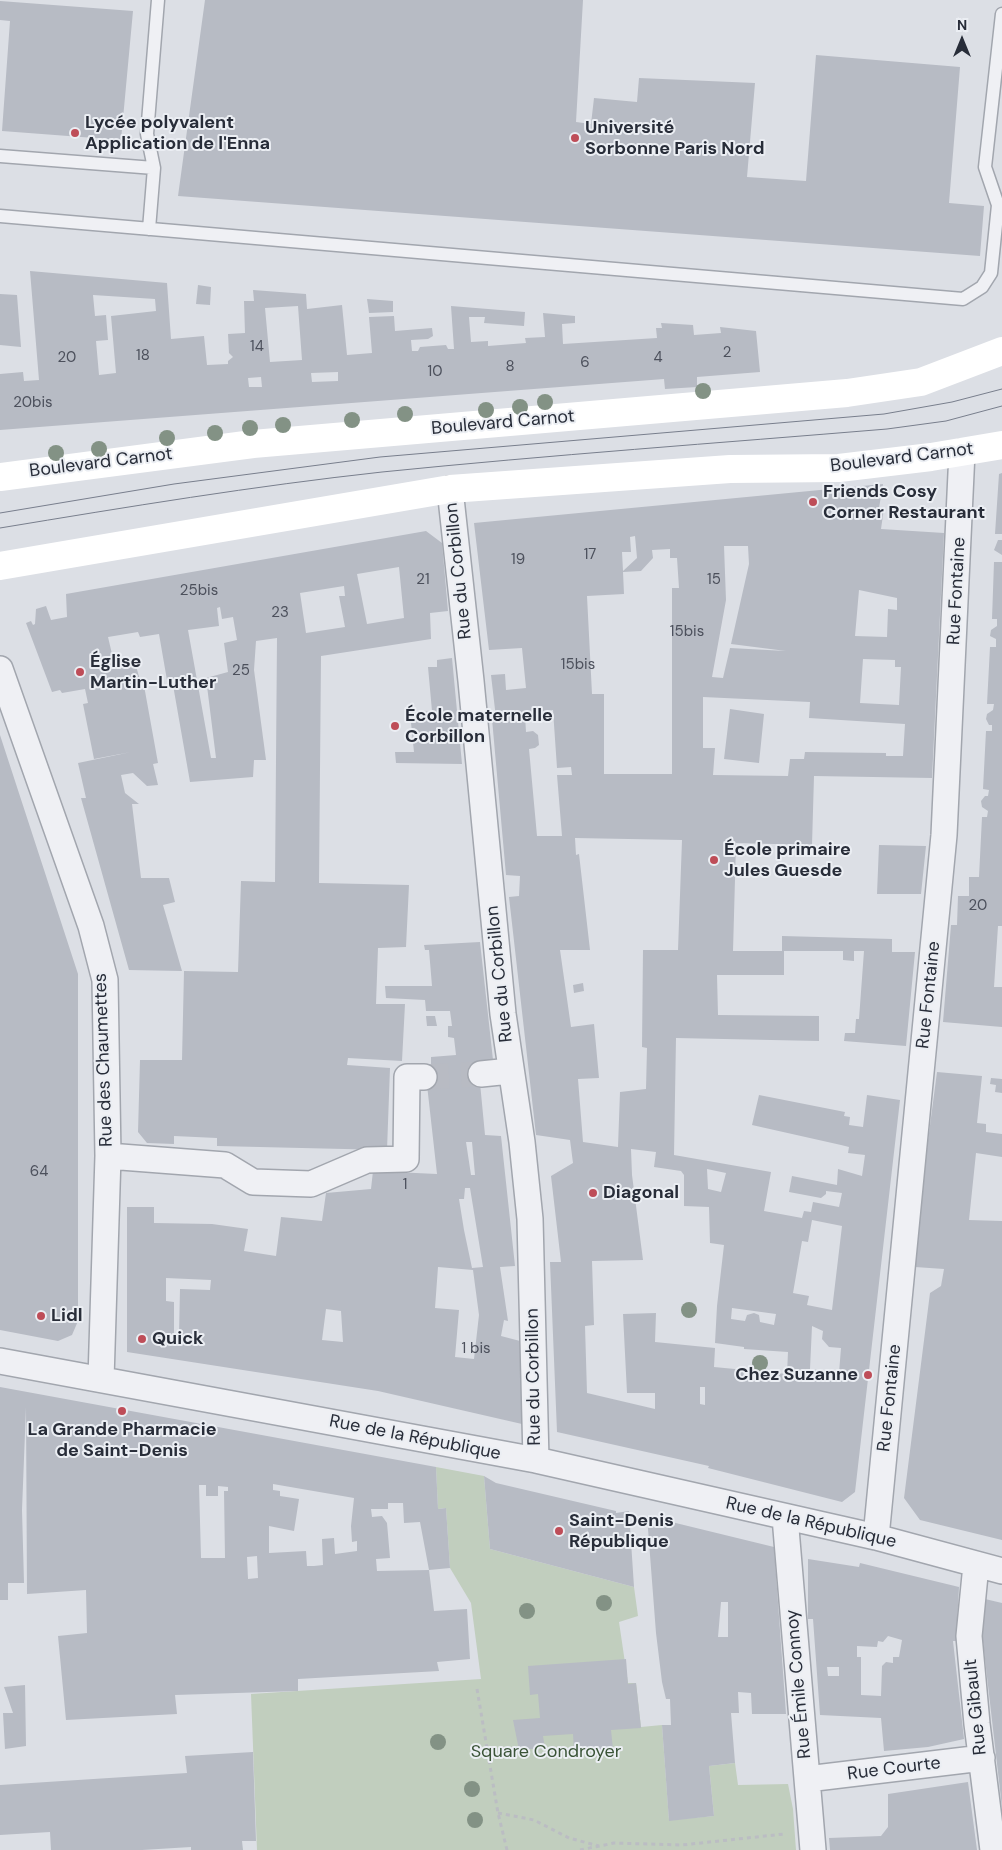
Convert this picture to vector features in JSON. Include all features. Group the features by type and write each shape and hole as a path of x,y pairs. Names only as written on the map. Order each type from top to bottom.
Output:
{"street":[{"name":"Boulevard Carnot","path":"0,477 253,444 847,393 921,382 1002,351"},
{"name":"Boulevard Carnot","path":"0,566 450,489 730,469 839,468 1002,445"},
{"name":"Rue Fontaine","path":"876,1537 944,835 962,452"},
{"name":"Rue du Corbillon","path":"450,489 510,1071 522,1142 530,1219 536,1460"},
{"name":"Rue des Chaumettes","path":"0,668 91,926 105,980 108,1156 101,1379"},
{"path":"481,1074 510,1071"},
{"path":"108,1156 225,1164 253,1182 311,1184 345,1159 406,1159 407,1077 424,1077"},
{"name":"Rue de la République","path":"0,1361 536,1460 876,1537 1002,1571"},
{"name":"Rue Émile Connoy","path":"785,1517 812,1840"},
{"name":"Rue Gibault","path":"976,1565 969,1636 993,1850"},
{"name":"Rue Courte","path":"807,1779 982,1758"}],"lane":[{"path":"149,229 154,168 147,134 158,0"},
{"path":"0,216 963,299 982,286 991,273 998,205 985,166 1002,14"},
{"path":"0,156 154,168"}],"path":[{"path":"477,1688 498,1814 508,1850"},
{"path":"498,1814 534,1820 569,1838 600,1846"},
{"path":"580,1850 614,1843 682,1845 812,1840"}],"green space":[{"name":"Square Condroyer","path":"436,1467 484,1476 490,1549 634,1587 638,1616 619,1622 628,1683 636,1683 641,1727 662,1725 669,1820 714,1816 709,1766 735,1763 738,1785 788,1784 793,1809 796,1850 257,1850 251,1694 481,1679 471,1603 450,1568 446,1508 438,1509"}],"building":[{"path":"205,0 583,0 576,122 591,124 594,98 637,102 639,78 755,83 747,177 806,181 816,55 960,67 949,203 984,206 980,256 178,196"},
{"path":"0,1 133,11 121,140 2,131 10,21 0,20"},
{"path":"30,271 167,283 171,339 204,336 207,365 228,364 228,361 233,357 229,353 228,334 245,333 244,301 254,301 253,290 306,294 307,309 342,305 347,355 372,353 369,317 394,316 395,331 432,328 433,336 428,339 411,340 412,351 418,351 420,347 446,345 448,349 454,349 451,306 525,312 524,326 484,323 485,317 469,317 471,342 488,341 488,346 526,343 525,338 545,337 543,313 575,316 575,323 562,324 563,344 657,338 656,328 662,328 661,323 693,325 694,335 721,333 720,327 756,331 760,372 697,377 697,387 665,389 664,379 0,430 0,374 23,372 24,381 39,380","holes":["93,295 155,299 156,311 111,316 116,373 99,375 96,341 108,340 106,315 95,316","298,306 302,360 270,362 265,308","338,372 338,381 312,382 311,373","261,377 262,387 249,387 248,378"]},
{"path":"198,285 211,287 210,305 196,304"},
{"path":"0,294 17,295 21,347 0,345"},
{"path":"367,299 393,301 393,312 369,313"},
{"path":"1002,473 1002,534 995,534 999,474"},
{"path":"883,484 879,508 884,508 881,529 944,533 932,778 814,776 812,845 736,843 733,951 782,951 782,936 892,939 892,952 915,952 906,1046 844,1041 845,1033 855,1033 856,1019 859,1019 864,951 854,951 854,961 843,960 843,951 784,951 784,975 717,975 718,1015 819,1016 819,1041 676,1038 674,1155 771,1172 764,1211 802,1218 804,1211 811,1212 813,1202 839,1207 842,1193 826,1191 826,1194 821,1198 789,1192 792,1176 837,1185 838,1169 862,1176 865,1155 848,1153 849,1147 752,1125 759,1095 845,1112 844,1116 850,1117 849,1125 863,1127 867,1095 900,1100 855,1492 842,1502 708,1468 709,1466 557,1432 550,1262 561,1262 551,1176 573,1163 570,1140 536,1135 509,897 519,896 520,876 506,875 492,719 496,718 491,675 505,674 506,690 526,688 522,648 489,650 474,523","holes":["635,536 637,558 623,571 622,552 631,552 630,537","724,546 748,546 749,564 731,644 786,651 730,648 723,678 712,677 726,600","670,549 670,558 677,558 679,588 672,588 672,774 604,774 604,694 592,694 587,596 624,594 623,572 641,571 653,558 652,550","859,590 897,598 897,610 888,609 887,637 855,636","863,659 895,660 895,667 901,667 899,705 860,703","703,697 810,702 809,718 905,724 903,756 886,756 886,753 805,752 804,759 790,759 788,776 713,775 715,748 703,748","553,710 557,768 571,767 572,775 557,775 562,836 537,836 529,749 539,745 538,735 533,731 526,732 525,715","575,838 682,840 678,950 643,950 642,1047 647,1048 646,1089 620,1092 618,1147 583,1142 578,1079 599,1078 594,1024 571,1027 560,950 590,950 579,854 576,855","631,1149 656,1152 654,1167 681,1171 684,1175 684,1206 709,1207 710,1243 724,1245 715,1343 744,1347 744,1349 788,1352 787,1374 714,1367 715,1348 655,1342 656,1313 623,1314 627,1393 655,1393 655,1409 587,1393 585,1326 594,1325 592,1261 643,1260 632,1175","707,1169 726,1173 721,1192 708,1189","812,1220 842,1226 832,1310 807,1305 809,1296 793,1293 802,1241 808,1242","732,1308 776,1314 774,1325 760,1322 759,1315 754,1313 747,1315 745,1321 731,1319","812,1326 823,1331 822,1339 829,1347 841,1348 839,1373 810,1369","700,1387 705,1387 705,1405 700,1404"]},
{"path":"426,531 442,543 448,611 430,613 431,639 321,656 319,883 409,885 406,947 378,948 376,1004 405,1004 402,1061 348,1058 347,1065 390,1068 387,1150 217,1146 217,1138 174,1136 174,1144 147,1143 138,1132 140,1060 182,1060 184,971 238,972 241,881 275,882 277,638 256,641 254,670 266,760 254,760 253,777 190,782 173,685 168,686 159,634 140,637 138,632 108,637 112,654 118,653 122,659 136,666 140,680 143,680 158,763 153,764 158,785 147,786 133,773 121,775 125,793 139,804 132,804 141,878 169,878 175,902 163,905 182,971 129,970 81,798 86,798 78,763 131,752 94,759 83,704 88,703 85,689 62,693 60,690 52,692 26,623 31,621 33,625 35,624 36,609 46,606 51,620 67,617 66,594","holes":["399,567 404,618 367,624 357,574","344,586 345,596 339,596 345,627 306,633 300,593","220,607 222,619 233,617 237,640 224,643 228,672 206,678 216,758 211,758 188,630 219,626 217,608"]},
{"path":"998,540 1002,540 1002,555 994,550"},
{"path":"994,562 1002,562 1002,926 998,926 994,987 1002,987 1002,1027 943,1022 951,925 957,925 958,896 969,896 969,877 979,877 982,817 987,817 988,811 982,807 981,801 985,796 988,796 989,790 983,789 986,731 992,731 992,725 989,725 986,719 987,714 993,710 994,704 987,704 990,647 996,647 996,639 990,636 991,630 997,626 997,619 992,619"},
{"path":"452,658 462,764 396,763 395,752 414,752 410,713 432,711 428,667 437,667 437,660"},
{"path":"730,709 764,714 759,763 724,759"},
{"path":"0,735 78,974 78,1321 72,1335 58,1341 0,1330"},
{"path":"879,845 926,846 921,894 877,894"},
{"path":"480,942 493,1060 478,1062 485,1135 501,1136 515,1266 500,1267 508,1321 504,1320 501,1336 520,1341 522,1424 378,1391 127,1352 127,1207 154,1207 154,1223 212,1224 248,1229 244,1251 276,1256 281,1217 322,1221 326,1193 371,1189 373,1171 437,1174 425,1067 431,1066 431,1057 456,1055 454,1038 448,1037 448,1026 452,1026 450,1011 426,1011 425,1000 386,998 385,986 432,986 429,950 425,950 424,945","holes":["466,1142 472,1142 475,1175 471,1175","465,1188 470,1188 483,1267 472,1268 459,1199 464,1199","438,1267 473,1270 479,1315 474,1359 455,1357 459,1310 435,1308","166,1278 211,1280 210,1290 180,1289 179,1336 174,1336 174,1302 166,1301","326,1309 341,1311 343,1342 322,1340"]},
{"path":"583,983 584,991 574,993 573,985"},
{"path":"426,1016 435,1016 437,1026 427,1026"},
{"path":"937,1072 982,1076 977,1123 986,1124 986,1132 1002,1134 1002,1157 976,1153 969,1220 1002,1221 1002,1540 920,1520 904,1498 930,1293 941,1286 944,1269 915,1267 920,1217 918,1217"},
{"path":"991,1078 1002,1079 1002,1093 995,1092 996,1085 990,1084"},
{"path":"0,1387 436,1467 438,1509 446,1508 450,1568 429,1570 434,1611 467,1609 470,1659 437,1662 439,1671 298,1679 298,1691 175,1695 177,1714 66,1720 58,1636 87,1633 86,1590 27,1594 26,1407 22,1510 24,1583 8,1583 8,1600 0,1600","holes":["273,1484 354,1498 351,1526 352,1542 357,1541 357,1551 335,1554 334,1538 322,1539 323,1565 314,1566 307,1566 306,1551 269,1553 269,1526 294,1531 299,1499 280,1496 280,1491 273,1490","199,1485 206,1485 206,1496 218,1496 218,1486 228,1487 228,1491 224,1491 225,1558 201,1558","388,1503 403,1503 404,1523 420,1522 429,1570 377,1571 376,1559 390,1558 387,1523 382,1516 372,1517 371,1509 388,1509","257,1556 258,1578 248,1579 247,1557"]},
{"name":"Saint-Denis République","path":"484,1476 496,1483 616,1511 616,1513 629,1511 634,1587 490,1549"},
{"path":"647,1516 774,1547 786,1714 752,1714 751,1693 738,1692 739,1713 731,1713 735,1763 709,1766 714,1816 669,1821 662,1725 671,1725 670,1699 666,1699 662,1682 656,1633","holes":["721,1602 728,1602 728,1637 718,1637"]},
{"path":"808,1559 859,1567 860,1563 959,1587 956,1641 953,1641 964,1739 928,1747 884,1751 881,1718 820,1715 813,1619 808,1619","holes":["888,1636 902,1640 899,1657 893,1657 893,1663 886,1662 882,1666 881,1696 861,1695 861,1657 857,1657 857,1646 877,1647 878,1641 883,1642","827,1667 839,1667 839,1676 828,1676"]},
{"path":"985,1599 1002,1603 1002,1807 979,1607"},
{"path":"626,1659 628,1684 636,1683 641,1728 611,1730 613,1749 574,1752 573,1734 543,1736 545,1748 519,1750 513,1720 540,1718 538,1694 530,1695 528,1666"},
{"path":"25,1685 26,1746 5,1749 3,1713 13,1713 4,1687"},
{"path":"253,1752 256,1841 242,1841 243,1850 191,1850 191,1847 142,1850 51,1850 50,1832 0,1835 0,1785 187,1773 185,1756"},
{"path":"968,1782 977,1850 830,1850 829,1838 881,1836 888,1827 888,1794"}],"tunnel":[{"path":"424,1077 481,1074"}],"tram line":[{"path":"0,513 174,484 380,457 884,414 952,402 1002,389"},
{"path":"0,528 191,497 382,472 887,429 946,421 1002,406"}],"place":[{"name":"Lycée polyvalent Application de l'Enna","path":"75,133"},
{"name":"Université Sorbonne Paris Nord","path":"575,138"},
{"name":"Friends Cosy Corner Restaurant","path":"813,502"},
{"name":"Église Martin-Luther","path":"80,672"},
{"name":"École maternelle Corbillon","path":"395,726"},
{"name":"École primaire Jules Guesde","path":"714,860"},
{"name":"Diagonal","path":"593,1193"},
{"name":"Lidl","path":"41,1316"},
{"name":"Quick","path":"142,1339"},
{"name":"Chez Suzanne","path":"868,1375"},
{"name":"La Grande Pharmacie de Saint-Denis","path":"122,1411"},
{"name":"Saint-Denis République","path":"559,1531"}]}
